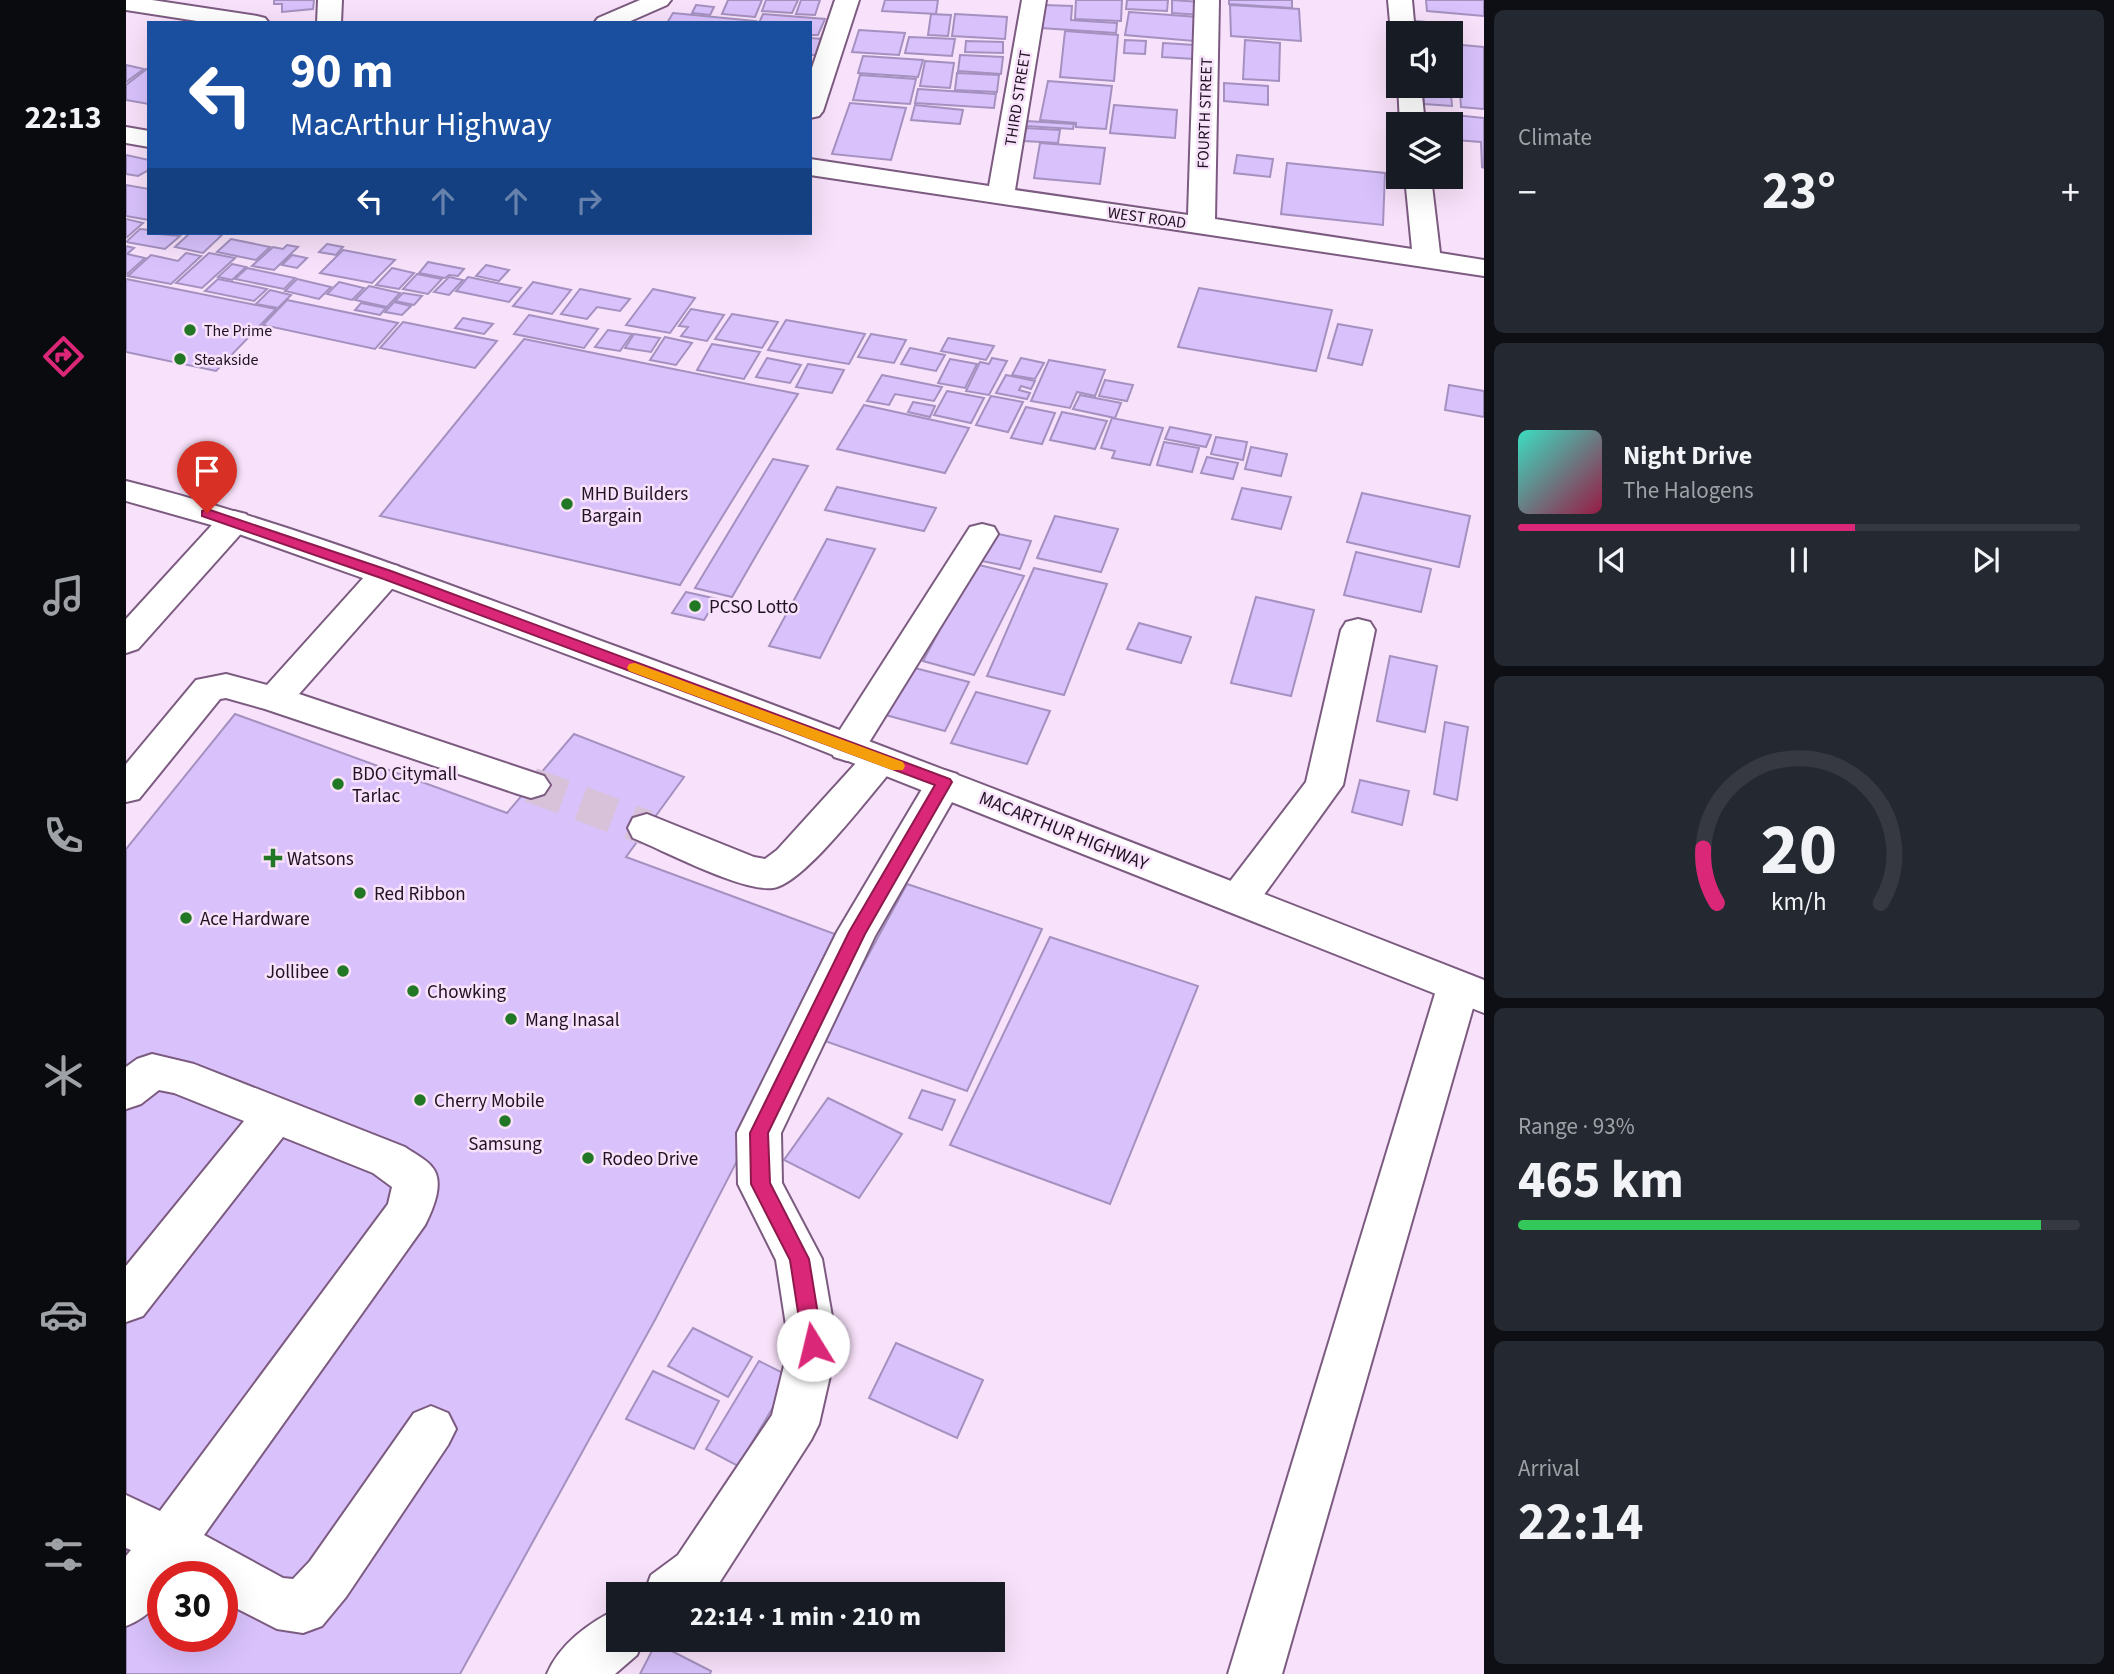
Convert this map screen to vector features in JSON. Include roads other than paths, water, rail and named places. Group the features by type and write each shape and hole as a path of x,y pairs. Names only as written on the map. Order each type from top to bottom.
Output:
{"main road":[{"path":"329,21 330,0"},
{"path":"593,0 598,21"},
{"path":"611,21 659,0"},
{"path":"812,105 847,0"},
{"name":"THIRD STREET","path":"1001,195 1034,0"},
{"name":"FOURTH STREET","path":"1201,225 1207,0"},
{"path":"1400,0 1402,21"},
{"path":"126,3 244,21"},
{"path":"126,135 147,139"},
{"name":"WEST ROAD","path":"812,167 1484,268"},
{"path":"1419,189 1427,259"},
{"name":"MACARTHUR HIGHWAY","path":"126,491 234,521 793,725 944,782 1471,992"},
{"path":"126,641 234,521"},
{"path":"647,828 749,871 772,874 791,860 864,754 982,534"},
{"path":"275,699 386,575"},
{"path":"1239,899 1324,785 1358,630"},
{"path":"126,789 209,689 226,686 275,699 531,785"},
{"path":"685,1582 696,1573 794,1424 813,1345 799,1259 761,1184 759,1133 857,932 944,782"},
{"path":"1255,1674 1471,992"},
{"path":"126,1091 152,1071 179,1076 389,1160 416,1180 409,1211 147,1532 126,1601"},
{"path":"126,1301 276,1113"},
{"path":"147,1532 277,1603 303,1607 328,1579 431,1429"},
{"path":"574,1674 606,1646"}],"tunnel":[{"path":"531,785 647,828"}],"place":[{"name":"The Prime","path":"190,330"},
{"name":"Steakside","path":"180,359"},
{"name":"MHD Builders Bargain","path":"567,504"},
{"name":"PCSO Lotto","path":"695,606"},
{"name":"BDO Citymall Tarlac","path":"338,784"},
{"name":"Watsons","path":"273,858"},
{"name":"Red Ribbon","path":"360,893"},
{"name":"Ace Hardware","path":"186,918"},
{"name":"Jollibee","path":"343,971"},
{"name":"Chowking","path":"413,991"},
{"name":"Mang Inasal","path":"511,1019"},
{"name":"Cherry Mobile","path":"420,1100"},
{"name":"Samsung","path":"505,1121"},
{"name":"Rodeo Drive","path":"588,1158"}]}
